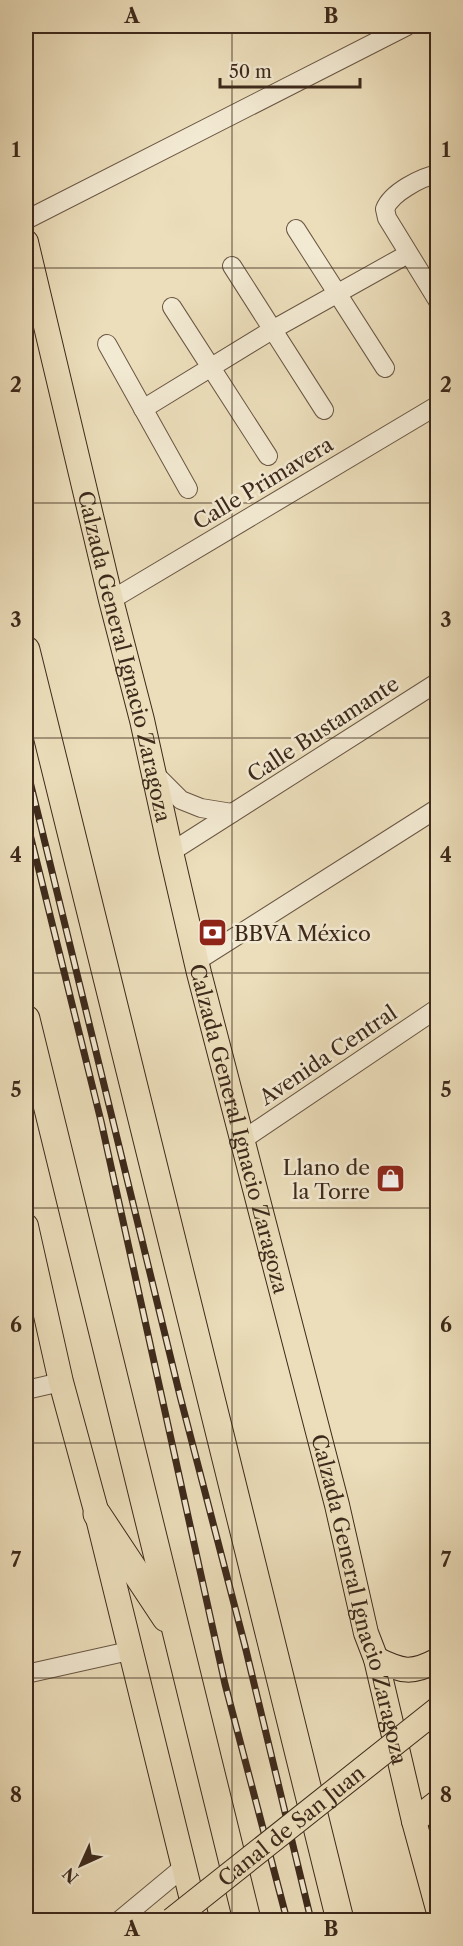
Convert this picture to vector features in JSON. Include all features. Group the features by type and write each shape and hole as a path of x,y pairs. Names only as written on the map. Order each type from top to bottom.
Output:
{"highway":[{"path":"26,650 340,1920"},
{"path":"26,1019 247,1920"},
{"path":"97,1514 177,1634"}],"main road":[{"name":"Calzada General Ignacio Zaragoza","path":"26,242 155,774 196,961 244,1139 337,1505 366,1633 376,1659 414,1821 438,1908"},
{"path":"27,1236 61,1382 97,1514 197,1920"},
{"path":"376,1659 394,1668 409,1669 421,1669 438,1660"},
{"name":"Canal de San Juan","path":"172,1920 438,1709"},
{"path":"414,1821 438,1802"}],"street":[{"path":"26,220 407,26"},
{"path":"438,174 421,179 392,197 385,209 387,218 438,301"},
{"path":"296,229 385,368"},
{"path":"143,409 272,330 408,254"},
{"path":"232,266 324,410"},
{"path":"172,307 268,456"},
{"path":"107,344 188,489"},
{"name":"Calle Primavera","path":"111,600 438,405"},
{"name":"Calle Bustamante","path":"171,852 438,682"},
{"path":"155,774 181,800 201,808 232,813"},
{"path":"196,961 438,808"},
{"name":"Avenida Central","path":"244,1139 438,1008"},
{"path":"26,1390 61,1382"},
{"path":"26,1674 129,1651"},
{"path":"120,1920 185,1866"}],"railway":[{"path":"26,765 311,1920"},
{"path":"26,818 101,1121 225,1684 287,1920"}],"place":[{"name":"BBVA México","path":"213,933"},
{"name":"Llano de la Torre","path":"391,1179"}]}
